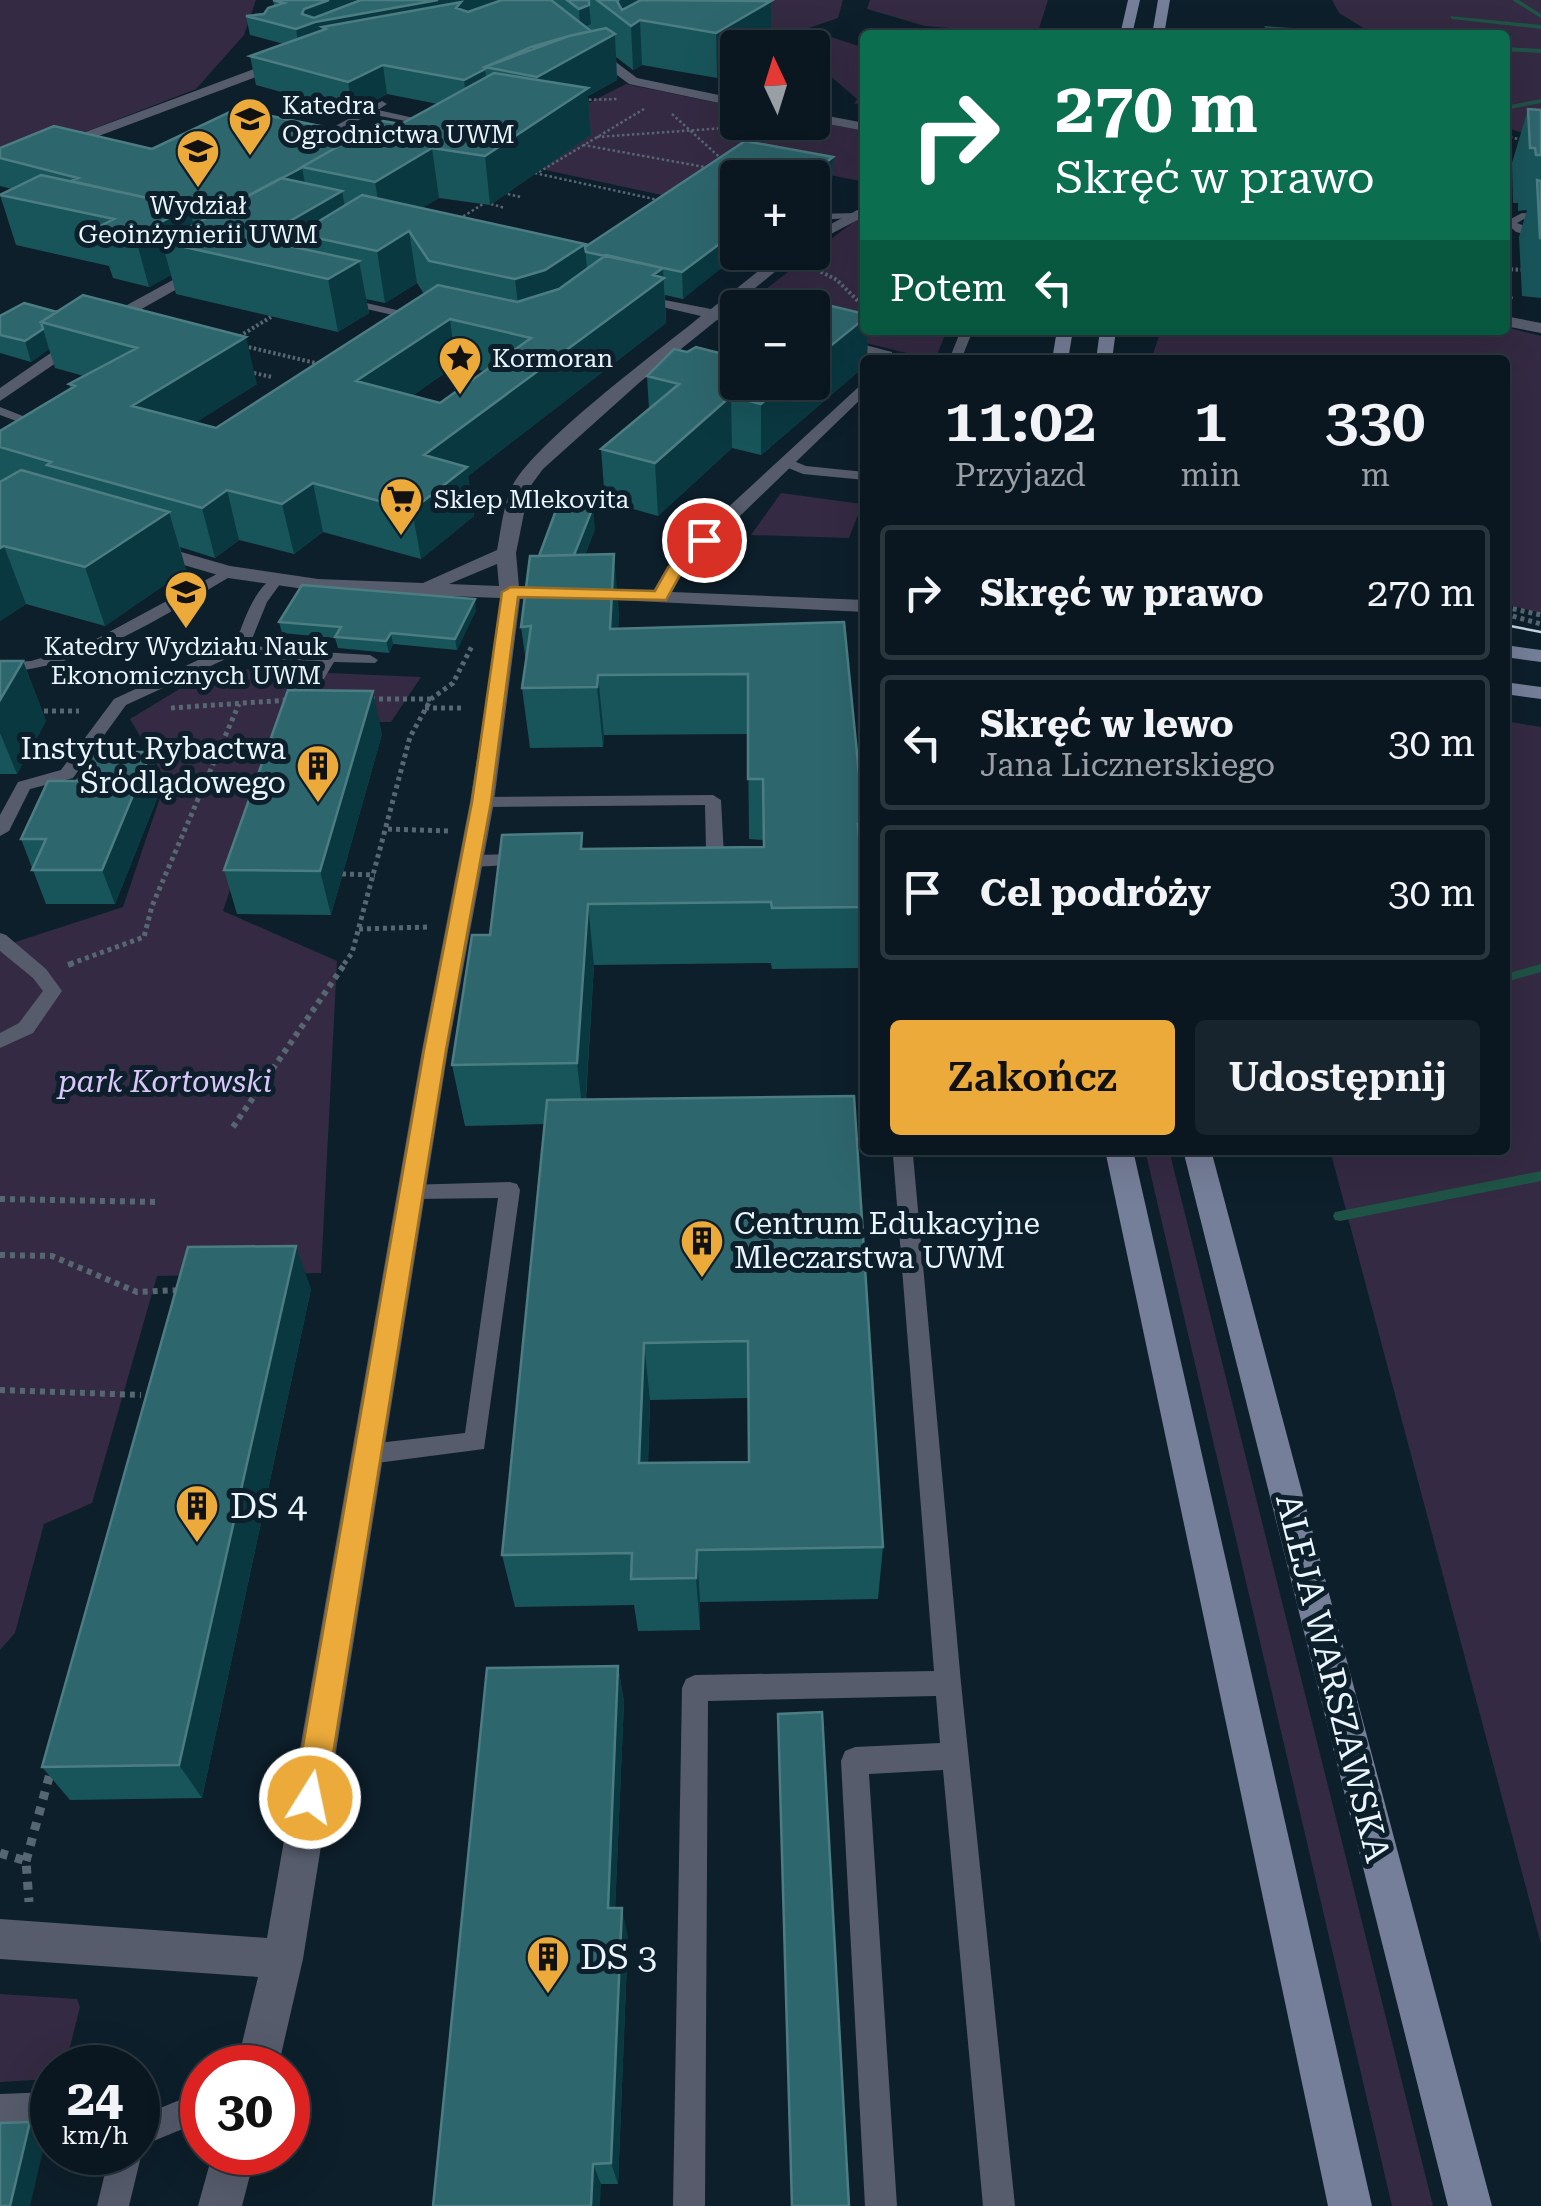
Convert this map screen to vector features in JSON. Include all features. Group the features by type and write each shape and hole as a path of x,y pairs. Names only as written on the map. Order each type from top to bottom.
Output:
{"main road":[{"path":"1127,30 1134,0"},
{"path":"1159,30 1164,0"},
{"path":"1510,651 1541,656"},
{"path":"1510,689 1541,694"},
{"path":"1119,1155 1350,2206"},
{"name":"ALEJA WARSZAWSKA","path":"1198,1155 1470,2206"}],"street":[{"path":"577,36 602,66 662,95 720,100"},
{"path":"0,170 306,54"},
{"path":"833,120 860,117"},
{"path":"830,120 860,126"},
{"path":"421,144 452,127"},
{"path":"830,230 860,213"},
{"path":"0,396 100,326 212,264"},
{"path":"262,2045 283,1959 482,802 511,592 506,553 520,488 537,465 769,270"},
{"path":"610,291 720,316"},
{"path":"1510,321 1541,328"},
{"path":"100,326 118,331"},
{"path":"830,341 877,355"},
{"path":"660,596 674,571 860,391"},
{"path":"133,544 228,572 318,585 860,606"},
{"path":"421,588 506,553"},
{"path":"799,605 860,615"},
{"path":"0,1939 283,1959"},
{"path":"220,2206 229,2175"}],"lane":[{"path":"325,148 306,144 382,104"},
{"path":"369,111 452,127"},
{"path":"830,216 860,213"},
{"path":"1541,217 1522,216 1510,222 1520,230 1541,235"},
{"path":"319,296 429,320"},
{"path":"0,411 36,424 36,433 0,455"},
{"path":"786,462 804,470 860,476"},
{"path":"0,668 32,668 88,651 228,572"},
{"path":"241,646 260,601 276,580"},
{"path":"0,831 24,786 67,774 120,702 241,646 272,654 370,660"},
{"path":"314,684 328,657"},
{"path":"482,802 713,800 716,856 677,856"},
{"path":"472,860 543,860"},
{"path":"0,939 14,956 37,966 53,991 26,1028 0,1041"},
{"path":"903,1155 948,1683 999,2206"},
{"path":"370,1454 476,1442 510,1190 413,1191"},
{"path":"689,2206 695,1688 948,1683"},
{"path":"881,2206 856,1761 956,1756"},
{"path":"0,2109 30,2108"},
{"path":"114,2206 121,2175"}],"path":[{"path":"580,100 662,95"},
{"path":"520,181 662,95"},
{"path":"584,145 718,170 727,164 668,110"},
{"path":"596,137 720,128"},
{"path":"1510,137 1541,144"},
{"path":"741,154 760,140"},
{"path":"518,170 663,199 663,205"},
{"path":"504,193 522,197"},
{"path":"464,225 454,222 484,204"},
{"path":"491,204 504,208"},
{"path":"1510,269 1523,270"},
{"path":"816,270 837,280 860,303"},
{"path":"1510,298 1519,303"},
{"path":"271,317 230,342 330,366"},
{"path":"238,369 272,378"},
{"path":"460,489 497,498"},
{"path":"1510,611 1541,616"},
{"path":"1510,612 1541,624"},
{"path":"233,1127 352,954 410,736 430,698 453,683 479,628"},
{"path":"367,698 430,698"},
{"path":"17,711 288,700"},
{"path":"43,974 144,937 152,906 239,703"},
{"path":"425,708 479,708"},
{"path":"388,829 460,831"},
{"path":"342,874 375,874"},
{"path":"359,929 459,926"},
{"path":"0,1199 158,1202"},
{"path":"0,1254 52,1256 137,1292 184,1290"},
{"path":"0,1390 141,1396"},
{"path":"29,1908 26,1860 52,1766"},
{"path":"0,1853 26,1860"}],"green space":[{"path":"0,0 256,0 244,35 196,89 0,165"},
{"path":"699,0 843,0 838,18 806,29 809,30 735,30 691,23"},
{"path":"870,0 1048,0 1039,30 925,26 867,9"},
{"path":"1332,0 1541,0 1541,139 1510,129 1510,30 1367,30 1339,13"},
{"path":"830,37 860,46 860,103 854,104 857,99 830,76"},
{"path":"626,84 720,103 720,140 830,140 830,124 860,130 860,181 830,175 830,160 752,160 732,156 720,160 720,164 671,197 536,168 545,125"},
{"path":"860,217 860,335 945,335 937,355 915,355 830,334 830,290 764,290 791,270 830,270 830,240"},
{"path":"1510,328 1541,336 1541,613 1510,605 1510,355 1153,355 1159,335 1510,335"},
{"path":"781,493 860,504 849,538 751,535"},
{"name":"park Kortowski","path":"214,668 421,677 391,722 285,722 223,911 337,961 321,1273 157,1276 92,1503 44,1524 15,1633 0,1650 0,947 123,907 166,780 130,719"},
{"path":"1510,722 1541,727 1541,1944 1331,1155 1510,1155"},
{"path":"1146,1155 1170,1155 1433,2206 1392,2206"},
{"path":"0,1994 77,1999 80,2007 70,2045 30,2045 30,2080 0,2082"}],"building":[{"path":"273,0 329,0 304,9 302,14 314,18 361,0 438,0 315,22 296,29 246,16 264,14 268,8 284,3"},
{"path":"502,0 551,0 591,31 531,47 464,80 383,65 348,82 250,56 326,29 322,27 461,2 456,8 468,12"},
{"path":"567,0 589,0 589,5 579,9"},
{"path":"597,0 619,0 622,10 641,0 771,1 716,33 640,20 631,26"},
{"path":"606,28 615,34 537,77 485,67 569,36"},
{"path":"494,73 588,88 485,156 432,148 375,182 302,167 383,121 401,124"},
{"path":"236,109 360,134 214,214 71,181 78,178 0,158 0,148 54,126 152,149"},
{"path":"1528,109 1541,110 1541,155 1530,148"},
{"path":"745,141 833,157 720,160 720,244 682,272 586,252 585,247"},
{"path":"41,175 189,207 135,236 98,227 114,219 0,195"},
{"path":"281,178 342,191 285,224 277,235 285,245 359,261 328,279 162,242"},
{"path":"1537,180 1541,181 1541,238 1540,238"},
{"path":"362,195 585,244 545,270 515,279 429,261 409,231 377,251 298,234"},
{"path":"606,255 663,268 653,275 664,278 424,455 467,467 412,510 313,483 282,504 227,490 202,508 47,465 51,462 0,447 0,431 75,386 69,384 137,348 41,322 83,295 246,337 132,406 216,428 438,285 517,302 559,289","holes":["450,319 531,338 440,403 356,381"]},
{"path":"24,303 57,312 41,322 43,329 25,341 0,335 0,316"},
{"path":"830,306 860,313 860,322 830,346"},
{"path":"696,347 720,353 720,400 726,400 655,463 601,449 679,384 647,376 674,349 687,352"},
{"path":"21,470 169,512 85,567 0,548 0,482"},
{"path":"558,505 593,507 574,555 539,556"},
{"path":"614,554 610,629 844,622 860,784 860,907 772,908 771,902 588,904 577,1063 452,1065 472,935 490,935 502,835 582,833 581,849 764,847 763,779 748,779 748,674 598,675 597,687 522,688 531,626 521,627 530,556"},
{"path":"302,585 475,599 455,639 391,633 386,641 335,637 341,627 279,622"},
{"path":"0,661 23,661 0,700"},
{"path":"288,690 373,691 320,871 224,870"},
{"path":"90,752 151,752 102,870 32,870 46,839 21,839 48,781 77,781"},
{"name":"Centrum Edukacyjne Mleczarstwa UWM","path":"854,1096 883,1547 697,1550 696,1578 631,1579 632,1553 502,1555 547,1100","holes":["748,1341 749,1462 639,1463 644,1343"]},
{"name":"DS 4","path":"296,1246 179,1765 42,1767 188,1247"},
{"name":"DS 3","path":"618,1666 608,1908 622,1908 611,2163 593,2164 591,2206 433,2206 487,1668"},
{"path":"822,1712 849,2206 792,2206 778,1714"},
{"path":"30,2122 10,2206 0,2206 0,2123"}],"waterway":[{"path":"1515,0 1541,16"},
{"path":"1452,17 1541,27"},
{"path":"1266,27 1303,30"},
{"path":"1510,49 1541,51"},
{"path":"1510,107 1541,101"},
{"path":"1510,977 1541,968"},
{"path":"1340,1216 1541,1176"}],"tram line":[{"path":"1510,626 1541,632"}],"place":[{"name":"Katedra Ogrodnictwa UWM","path":"250,157"},
{"name":"Wydział Geoinżynierii UWM","path":"198,189"},
{"name":"Kormoran","path":"460,396"},
{"name":"Sklep Mlekovita","path":"401,537"},
{"name":"Katedry Wydziału Nauk Ekonomicznych UWM","path":"186,630"},
{"name":"Instytut Rybactwa Śródlądowego","path":"318,804"},
{"name":"Centrum Edukacyjne Mleczarstwa UWM","path":"702,1279"},
{"name":"DS 4","path":"197,1544"},
{"name":"DS 3","path":"548,1995"}],"route":[{"path":"310,1798 435,1050 482,802 511,592 660,596 674,571 704,540"}]}
